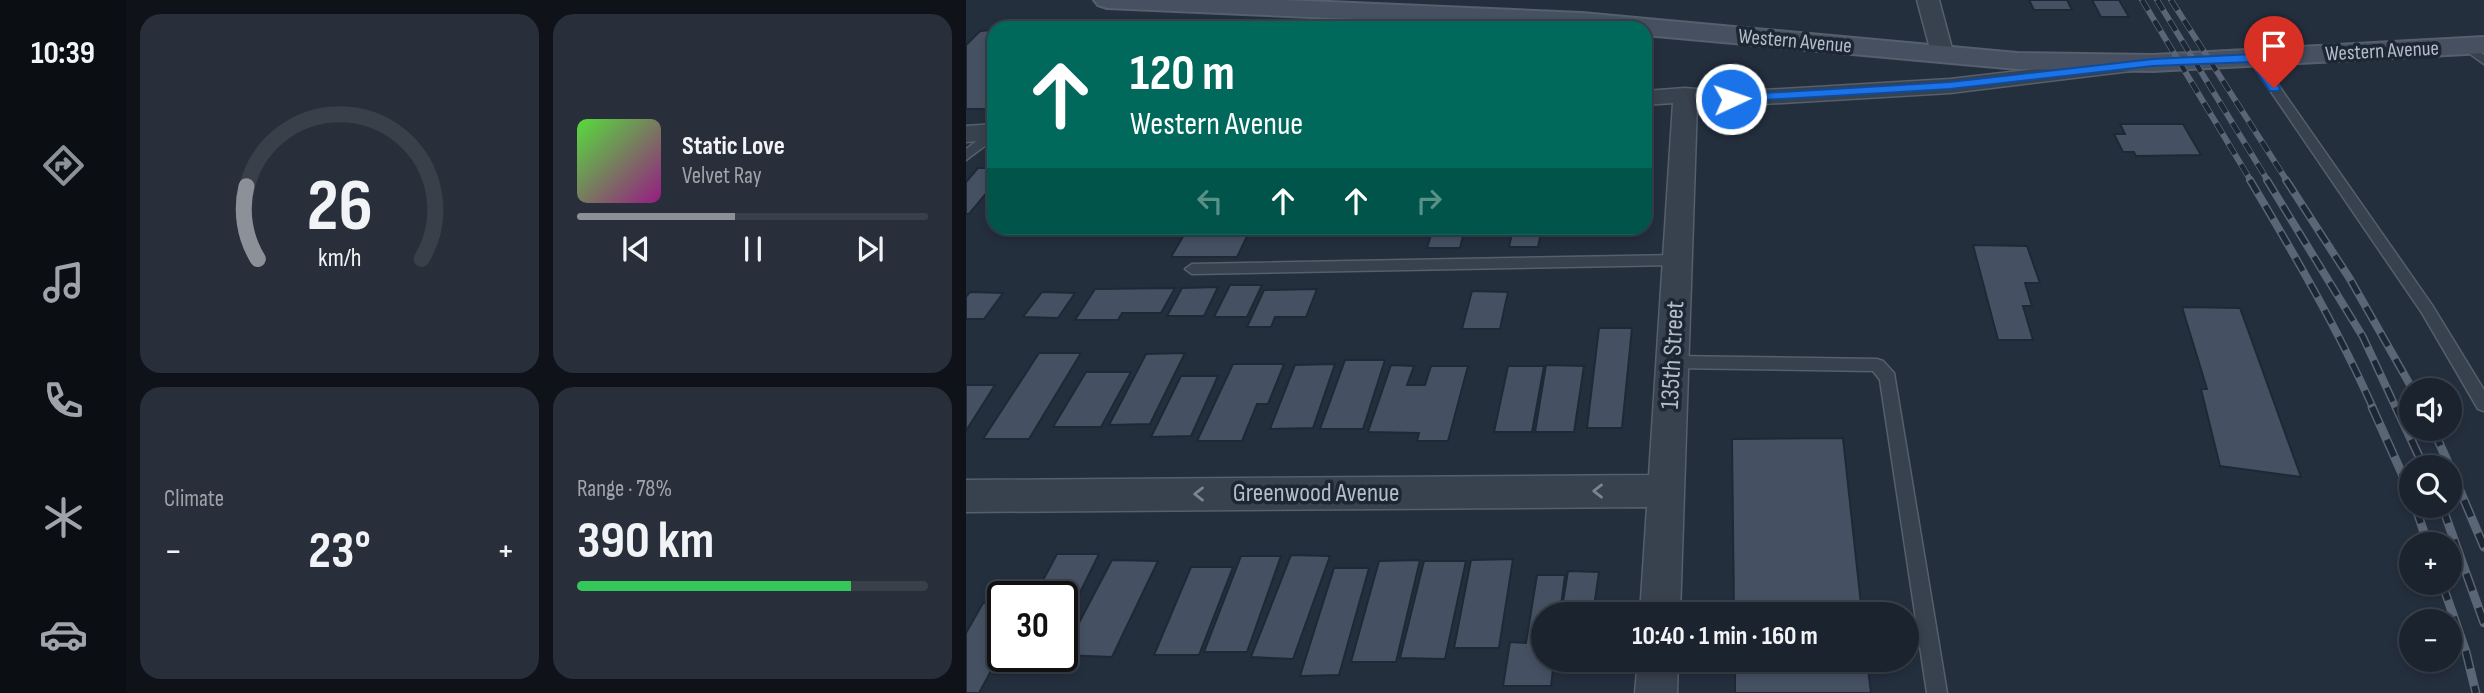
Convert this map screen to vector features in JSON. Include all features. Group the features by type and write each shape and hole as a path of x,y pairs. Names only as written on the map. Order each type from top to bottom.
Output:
{"main road":[{"name":"Western Avenue","path":"1107,0 1553,16 1583,21"},
{"path":"1433,13 1483,0"},
{"name":"Western Avenue","path":"1652,28 2017,61 2153,63 2478,51"}],"street":[{"path":"1928,0 1944,56"},
{"path":"1652,97 1685,95 1731,99 1950,86 2153,63"},
{"name":"135th Street","path":"1661,602 1685,95"},
{"path":"966,134 987,132"},
{"name":"Greenwood Avenue","path":"966,496 1666,491"},
{"path":"1656,693 1657,672"}],"lane":[{"path":"2254,58 2427,309 2484,404"},
{"path":"966,156 987,138"},
{"path":"1192,269 1678,260"},
{"path":"1672,362 1877,365 1888,378 1937,693"}],"building":[{"path":"2029,0 2067,0 2072,10 2034,10"},
{"path":"2092,0 2119,0 2129,17 2101,17"},
{"path":"987,30 987,109 966,109 966,45 980,31"},
{"path":"2120,124 2183,124 2201,155 2136,156 2134,152 2123,152 2114,134 2125,134"},
{"path":"978,168 987,168 987,192 969,214 966,214 966,182"},
{"path":"1184,235 1248,235 1237,257 1171,257"},
{"path":"1431,235 1463,235 1460,248 1427,248"},
{"path":"1512,235 1541,235 1538,247 1509,247"},
{"path":"1973,245 2027,246 2040,283 2025,283 2032,306 2023,306 2033,340 1998,340"},
{"path":"1230,285 1262,285 1247,317 1214,317"},
{"path":"1218,287 1204,316 1167,316 1182,288"},
{"path":"1175,288 1161,313 1122,313 1118,320 1075,320 1095,289"},
{"path":"1317,289 1306,317 1275,317 1271,327 1247,327 1264,290"},
{"path":"1472,291 1508,292 1500,329 1462,329"},
{"path":"970,292 1003,293 984,319 966,319 966,297"},
{"path":"1042,292 1075,293 1058,318 1023,317"},
{"path":"2182,307 2240,308 2301,477 2220,466 2201,389 2207,389"},
{"path":"1599,328 1632,328 1622,428 1587,428"},
{"path":"1039,353 1081,353 1029,439 983,439"},
{"path":"1185,353 1150,424 1109,425 1146,354"},
{"path":"1345,360 1385,360 1363,429 1320,429"},
{"path":"1233,364 1284,364 1268,404 1257,404 1242,441 1197,441"},
{"path":"1335,364 1313,428 1270,429 1295,365"},
{"path":"1391,365 1414,366 1407,385 1425,385 1431,366 1468,366 1448,441 1417,441 1419,433 1368,432"},
{"path":"1546,365 1584,366 1574,432 1535,432"},
{"path":"1508,366 1544,366 1532,432 1494,432"},
{"path":"1086,372 1131,372 1101,427 1053,427"},
{"path":"1181,376 1218,376 1191,436 1151,437"},
{"path":"966,385 995,385 966,431"},
{"path":"1843,438 1861,602 1734,602 1732,439"},
{"path":"1057,554 1099,554 1078,597 1078,581 1043,581"},
{"path":"1291,555 1330,556 1293,659 1251,657"},
{"path":"1241,556 1281,556 1247,652 1204,652"},
{"path":"1513,559 1499,648 1454,648 1471,560"},
{"path":"1112,560 1158,561 1112,657 1078,656 1078,625"},
{"path":"1420,560 1396,662 1351,662 1379,561"},
{"path":"1424,561 1466,561 1445,659 1400,658"},
{"path":"1191,567 1233,567 1199,655 1154,655"},
{"path":"1334,568 1369,568 1339,675 1300,676"},
{"path":"1568,571 1599,572 1595,602 1563,602"},
{"path":"1537,575 1565,575 1562,602 1533,602"},
{"path":"983,603 987,603 987,672 990,672 979,693 966,693 966,633"},
{"path":"1531,612 1531,672 1553,672 1551,686 1503,686 1510,642 1526,643"},
{"path":"994,672 1041,672 1040,673 993,674"},
{"path":"1735,672 1868,672 1871,693 1735,693"}],"railway":[{"path":"2142,0 2251,181"},
{"path":"2157,0 2268,181"},
{"path":"2171,0 2287,181"},
{"path":"2250,180 2330,321 2373,408"},
{"path":"2267,180 2363,337 2396,408"},
{"path":"2286,180 2350,279 2406,378"},
{"path":"2372,407 2399,467"},
{"path":"2396,407 2418,455"},
{"path":"2438,441 2484,547"},
{"path":"2419,518 2424,532"},
{"path":"2446,518 2484,623"},
{"path":"2446,595 2466,652 2476,693"}],"route":[{"path":"1731,99 1950,86 2153,63 2254,58 2274,88"}]}
